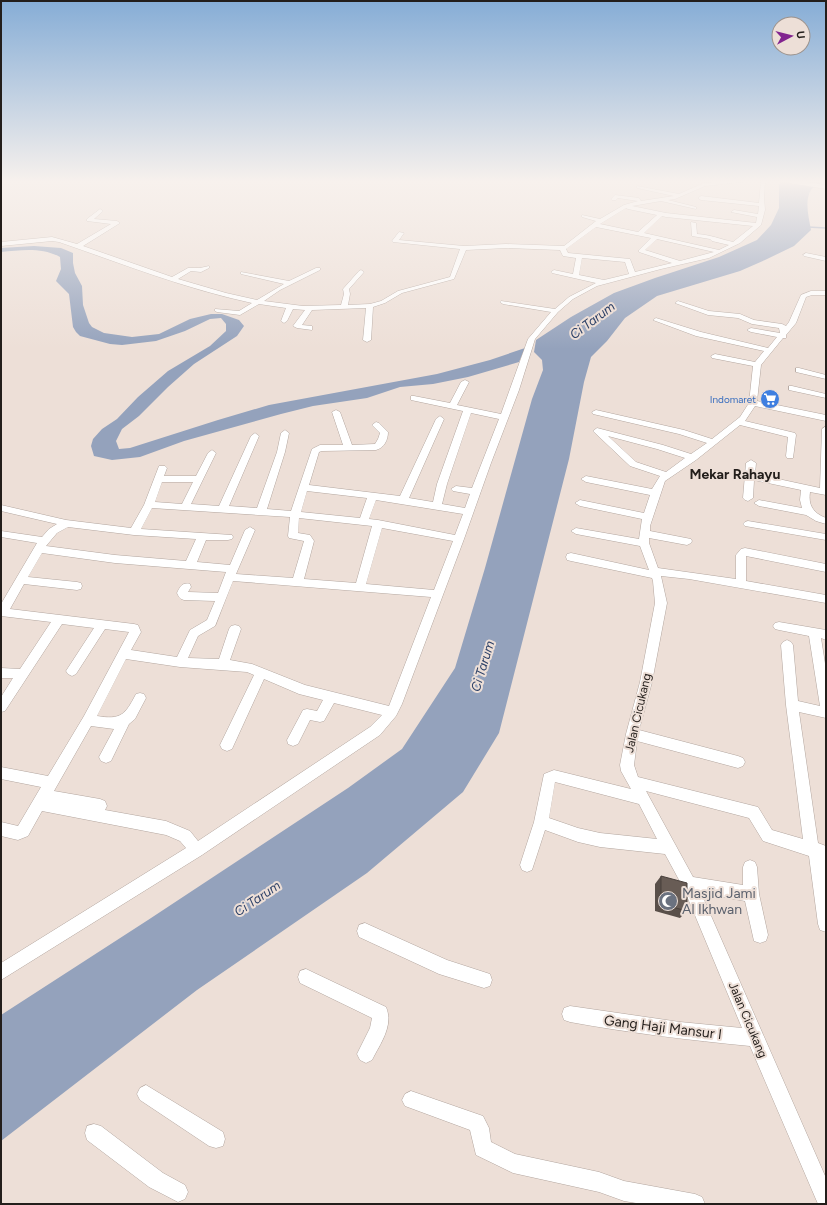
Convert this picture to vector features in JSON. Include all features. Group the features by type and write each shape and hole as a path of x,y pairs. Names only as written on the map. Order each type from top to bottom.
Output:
{"street":[{"path":"14,243 17,237"},
{"path":"78,246 93,237"},
{"path":"398,237 395,241 464,248 547,245 563,248 578,237"},
{"path":"655,237 641,250 680,263"},
{"path":"656,237 722,251"},
{"path":"712,237 714,240 734,244"},
{"path":"1,972 197,850 375,731 392,712 459,539 521,371 529,344 535,335 556,311 571,298 603,282 660,267 700,259 722,251 743,237"},
{"path":"1,244 55,239 172,280 225,295 256,302 310,308 370,306 385,301 396,294 452,278 460,260 461,252 464,248"},
{"path":"693,241 722,251"},
{"path":"398,249 402,242"},
{"path":"519,246 520,253"},
{"path":"563,248 565,255 628,260 633,275"},
{"path":"605,258 609,253 627,255"},
{"path":"806,255 826,259"},
{"path":"121,262 131,256"},
{"path":"576,276 579,256"},
{"path":"645,263 660,267"},
{"path":"172,280 190,269 201,270 207,267"},
{"path":"217,310 240,312 288,284 318,269"},
{"path":"344,307 347,294 346,289 361,272"},
{"path":"554,272 603,282"},
{"path":"242,273 288,284"},
{"path":"414,279 418,287"},
{"path":"644,539 648,517 659,484 667,475 693,458 746,415 752,403 757,365 792,323 803,296 811,293 826,293"},
{"path":"396,294 401,302"},
{"path":"502,302 556,311"},
{"path":"678,303 708,313 740,316 755,322 782,326 784,334"},
{"path":"284,321 290,306"},
{"path":"367,340 370,306"},
{"path":"309,328 298,326 310,308"},
{"path":"656,320 698,334 768,350"},
{"path":"751,330 784,334"},
{"path":"715,356 757,365"},
{"path":"799,370 826,377"},
{"path":"452,407 465,382"},
{"path":"792,388 826,396"},
{"path":"414,398 504,417"},
{"path":"752,403 826,418"},
{"path":"437,506 442,484 468,410"},
{"path":"336,412 348,447"},
{"path":"596,412 681,432 714,442"},
{"path":"403,500 440,418"},
{"path":"738,422 792,435 790,456"},
{"path":"298,582 309,541 306,537 292,535 303,487 315,451 317,449 379,445 384,436 384,432 376,425"},
{"path":"750,476 826,491 826,429"},
{"path":"667,475 633,464 596,430 660,447 693,458"},
{"path":"261,511 281,452 285,433"},
{"path":"223,508 255,436"},
{"path":"185,507 212,453"},
{"path":"423,454 434,456"},
{"path":"748,498 751,463"},
{"path":"134,532 149,505 162,468"},
{"path":"158,479 199,479"},
{"path":"586,479 655,493"},
{"path":"303,487 403,500 468,512"},
{"path":"806,488 804,505 808,512"},
{"path":"456,489 476,492"},
{"path":"364,521 373,496"},
{"path":"580,503 648,517"},
{"path":"759,503 808,512 817,518 826,521"},
{"path":"149,505 223,508 364,521 459,539"},
{"path":"1,508 66,523 134,532 228,537"},
{"path":"1,829 21,833 42,800 134,637 134,628 2,612 42,545 53,532 66,523"},
{"path":"360,588 378,523"},
{"path":"748,524 826,537"},
{"path":"180,662 194,633 211,623 250,530"},
{"path":"576,530 644,539 687,541"},
{"path":"1,534 42,545 115,559 190,566 298,582 438,594"},
{"path":"190,566 202,536"},
{"name":"Jalan Cicukang","path":"644,539 655,573 661,603 646,682 632,734 627,765 628,771 689,884 783,1104 826,1200"},
{"path":"741,584 741,555 745,552 826,568"},
{"path":"571,557 655,573 688,575 826,599"},
{"path":"22,580 77,586"},
{"path":"186,587 182,593 184,596 222,597"},
{"path":"1,707 60,619"},
{"path":"72,671 102,625"},
{"path":"779,626 820,634 826,706"},
{"path":"223,664 235,629"},
{"path":"787,645 792,705 818,851 826,924"},
{"path":"124,654 180,662 248,667 290,686 331,698 392,712"},
{"path":"227,745 261,672"},
{"path":"1,673 24,674"},
{"path":"106,757 125,720 130,716 140,698"},
{"path":"293,740 307,714 320,717 331,698"},
{"path":"792,705 826,713"},
{"path":"88,720 111,723 125,720"},
{"path":"632,734 738,762"},
{"path":"1,773 51,783"},
{"path":"527,865 542,822 549,778 554,776 643,799"},
{"path":"634,782 753,812 757,816 764,832 768,836 818,851"},
{"path":"42,800 166,828 185,836 197,850"},
{"path":"42,800 100,806"},
{"path":"542,822 578,835 600,840 668,847"},
{"path":"750,867 751,894 760,935"},
{"path":"689,884 751,894"},
{"path":"365,931 445,968 484,980"},
{"path":"306,977 380,1013 381,1018 379,1024 366,1054"},
{"name":"Gang Haji Mansur I","path":"570,1014 680,1031 756,1038"},
{"path":"146,1094 216,1139"},
{"path":"412,1100 476,1123 480,1128 483,1148 513,1163 599,1182 624,1191 695,1204"},
{"path":"94,1133 156,1180 178,1192"}],"water":[{"name":"Ci Tarum","path":"760,237 803,237 794,246 740,271 657,296 625,318 607,341 591,357 584,382 569,459 499,733 463,792 367,873 197,990 1,1141 1,1015 348,788 402,749 455,668 485,568 532,399 543,370 542,360 534,352 536,340 571,317 614,293 719,257 757,240"},
{"path":"34,246 61,248 73,253 75,273 82,286 83,305 89,323 92,327 104,333 132,337 159,334 190,319 211,314 222,314 239,320 244,326 237,336 194,364 139,416 122,429 116,441 119,449 130,448 269,405 437,374 490,360 525,348 519,362 468,377 433,384 400,387 367,398 313,406 184,441 140,457 112,460 94,456 91,446 93,439 102,429 117,419 138,397 168,371 210,346 226,331 226,324 221,318 210,319 185,331 156,341 122,345 110,344 80,336 73,327 69,294 56,281 61,269 60,257 39,250 1,252 1,248"}],"building":[{"path":"661,876 687,883 687,911 661,904"}],"place":[{"name":"Indomaret","path":"770,399"},
{"name":"Masjid Jami Al Ikhwan","path":"668,901"}],"district":[{"name":"Mekar Rahayu","path":"735,474"}]}
